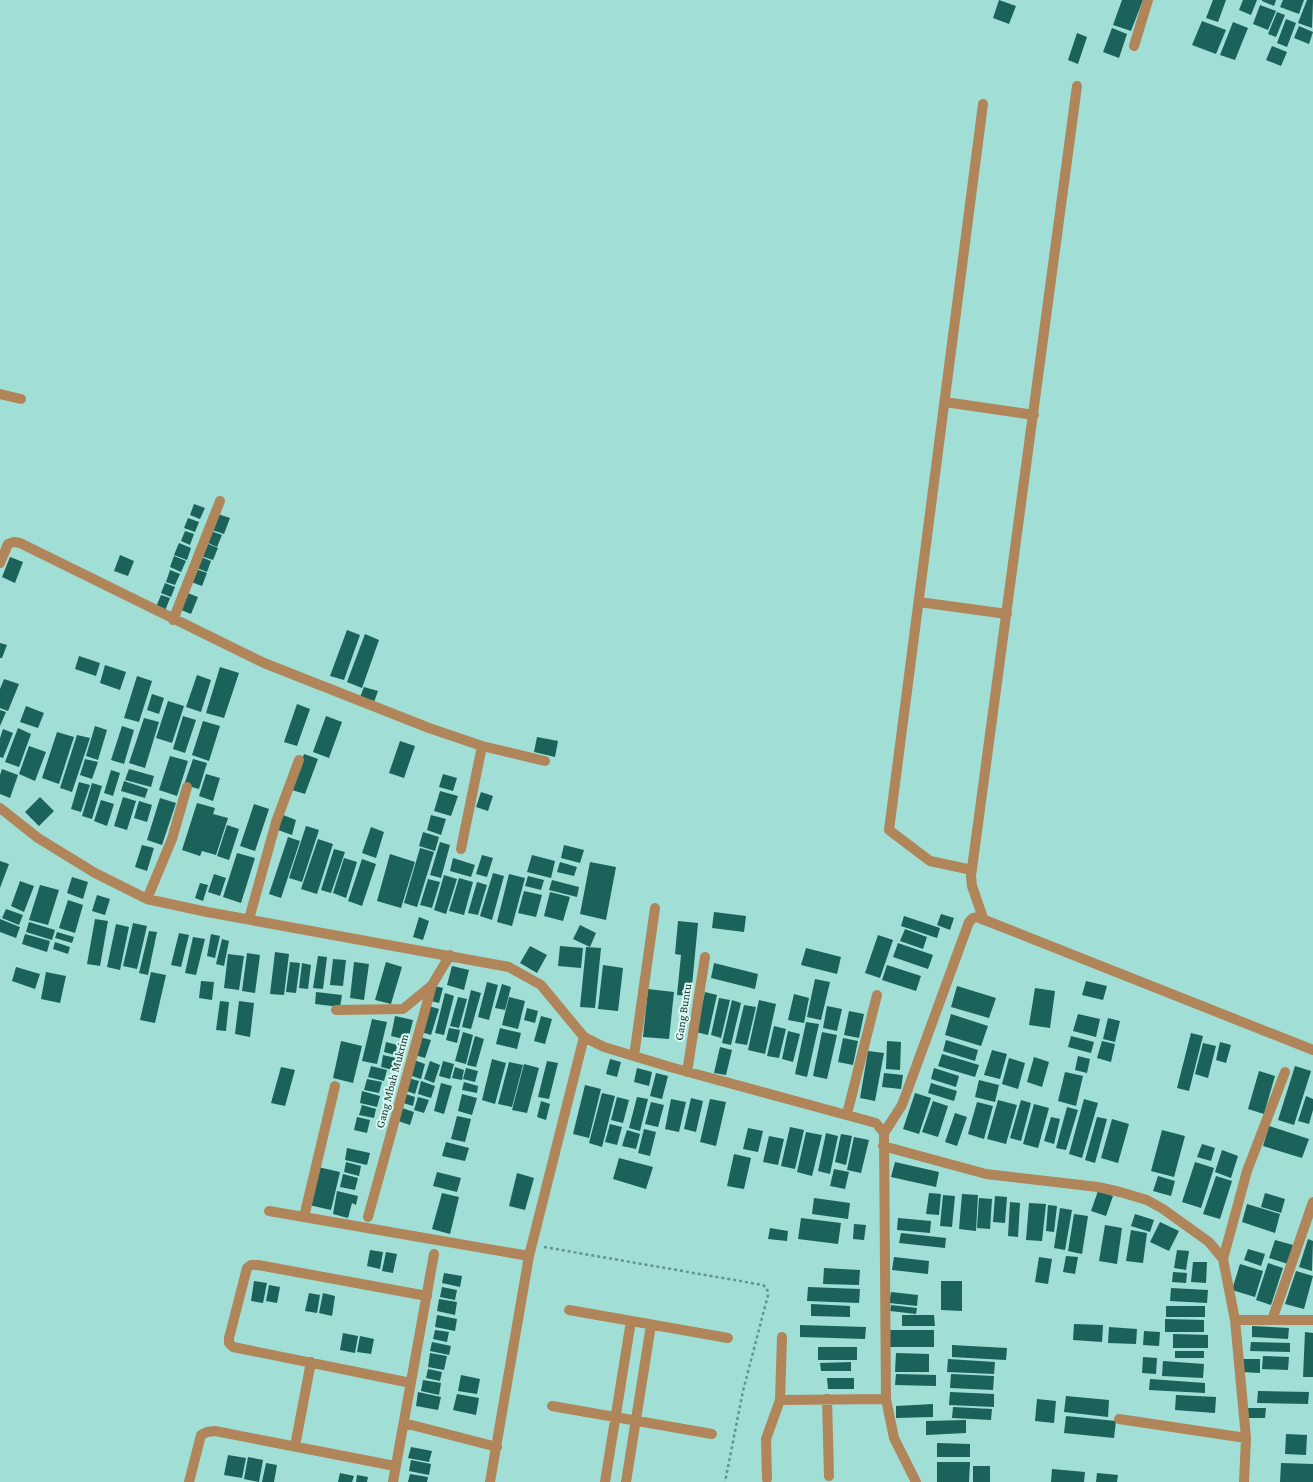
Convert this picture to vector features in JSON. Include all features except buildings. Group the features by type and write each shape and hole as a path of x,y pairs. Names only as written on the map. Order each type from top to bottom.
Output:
{"street":[{"path":"1134,46 1148,0"},
{"path":"984,918 972,886 972,870 1034,415 1076,86"},
{"path":"972,870 930,861 889,830 983,104"},
{"path":"0,394 21,399"},
{"path":"945,402 1034,415"},
{"path":"173,620 220,501"},
{"path":"0,563 8,544 14,542 20,544 173,620 264,663 336,693 482,746 545,761"},
{"path":"919,602 1007,614"},
{"path":"461,849 482,746"},
{"path":"249,919 276,822 299,760"},
{"path":"147,898 172,839 187,787"},
{"path":"0,808 38,838 94,873 147,898 206,912 450,955 503,966 524,974 541,985 587,1038 604,1047 687,1072 872,1121 880,1127 884,1133"},
{"path":"634,1056 655,908"},
{"path":"916,1482 894,1438 886,1399 884,1133 902,1105 969,922 973,918 984,918 1144,984 1313,1050"},
{"name":"Gang Mbah Mukrim","path":"368,1217 432,985 450,955"},
{"name":"Gang Buntu","path":"687,1072 705,957"},
{"path":"336,1010 403,1009 432,985"},
{"path":"847,1114 877,995"},
{"path":"490,1482 529,1256 587,1038"},
{"path":"1244,1482 1246,1438 1235,1320 1223,1259 1236,1207 1257,1142 1285,1072"},
{"path":"304,1217 335,1086"},
{"path":"883,1146 986,1174 1098,1187 1140,1198 1163,1209 1209,1242 1223,1259"},
{"path":"1272,1320 1313,1202"},
{"path":"269,1211 529,1256"},
{"path":"392,1482 434,1254"},
{"path":"411,1383 233,1347 229,1338 247,1268 251,1265 258,1265 427,1296"},
{"path":"569,1310 728,1338"},
{"path":"1235,1320 1313,1320"},
{"path":"605,1482 631,1321"},
{"path":"626,1482 651,1325"},
{"path":"767,1479 766,1438 780,1400 782,1337"},
{"path":"295,1446 312,1362"},
{"path":"827,1399 829,1476"},
{"path":"780,1400 886,1399"},
{"path":"552,1406 712,1434"},
{"path":"1119,1419 1246,1438"},
{"path":"404,1423 497,1447"},
{"path":"189,1482 202,1435 207,1432 215,1431 396,1466"}]}
